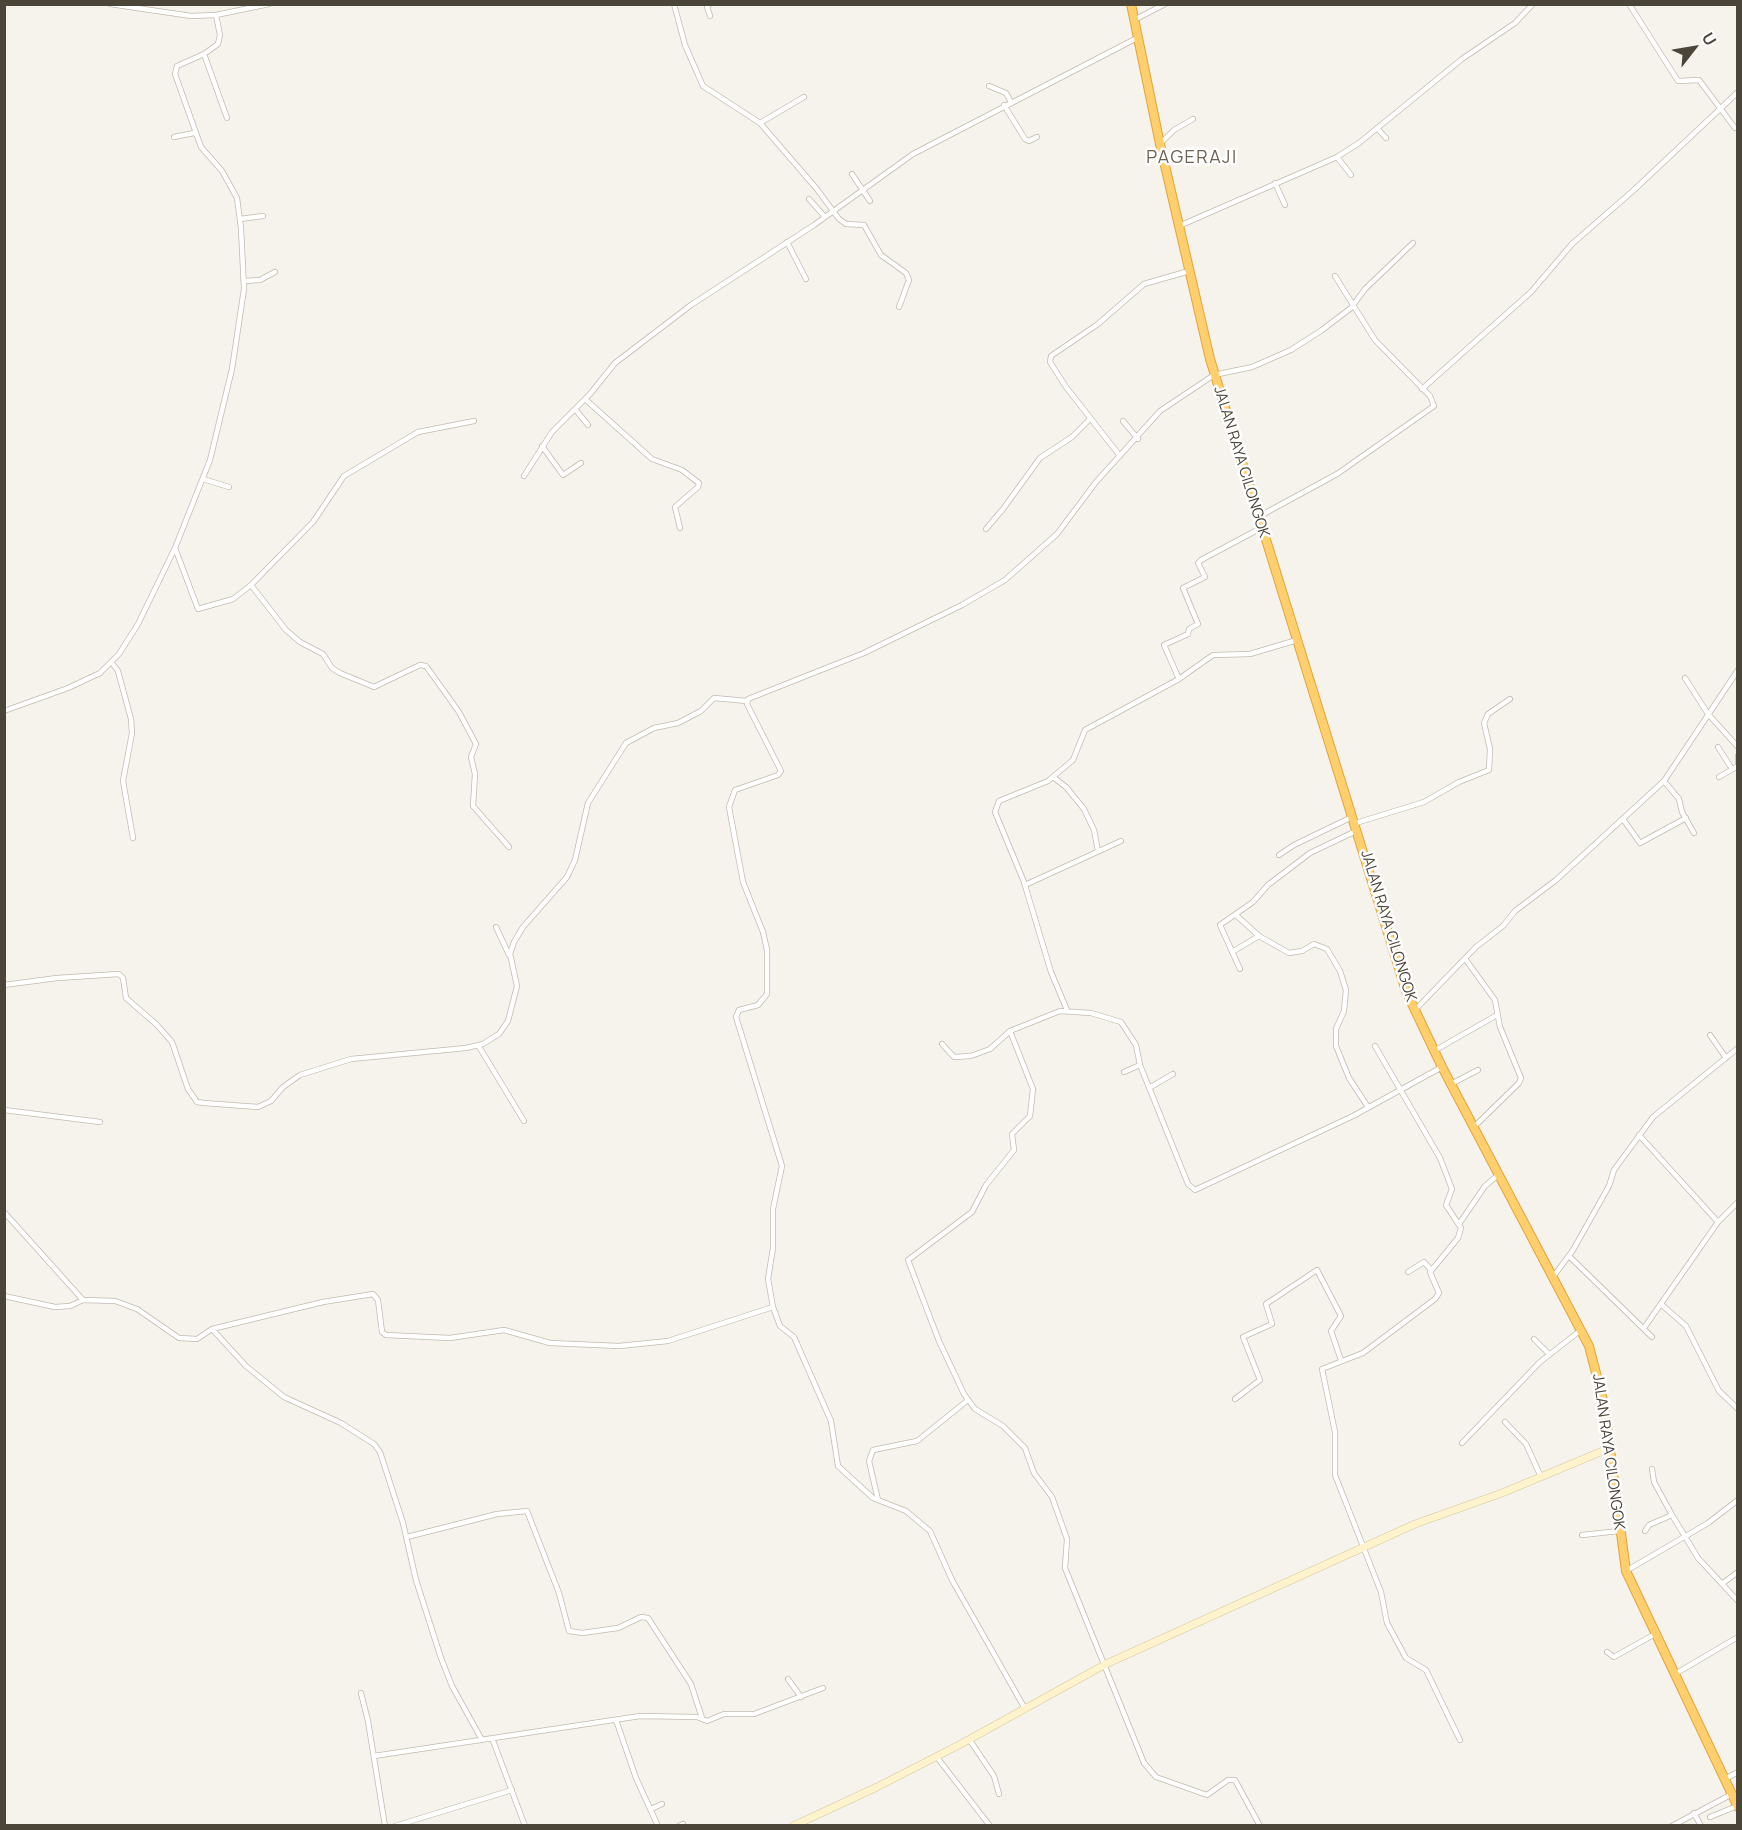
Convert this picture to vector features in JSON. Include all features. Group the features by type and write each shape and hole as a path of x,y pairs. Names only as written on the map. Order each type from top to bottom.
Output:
{"highway":[{"name":"JALAN RAYA CILONGOK","path":"1131,4 1160,144 1214,375 1257,517 1356,823 1384,922 1414,1011 1581,1330 1598,1376 1626,1571 1737,1807"}],"street":[{"path":"110,4 191,16 216,15 269,4"},
{"path":"674,4 686,45 703,86 760,123 846,225 864,225 881,255 906,273 909,280 899,307"},
{"path":"710,4 707,7 710,16"},
{"path":"1134,20 1165,4"},
{"path":"1179,226 1337,157 1377,128 1462,59 1515,23 1533,4"},
{"path":"1629,4 1678,81 1699,80 1735,128"},
{"path":"4,711 68,688 100,673 112,663 138,624 175,548 210,460 232,369 244,281 240,219 237,198 230,184 201,147 194,133 176,81 175,69 214,48 220,40 216,15"},
{"path":"524,476 552,432 585,399 615,363 691,305 825,217 913,154 1137,38"},
{"path":"204,54 227,118"},
{"path":"989,86 1006,93 1011,102"},
{"path":"1422,389 1531,292 1572,244 1635,189 1737,92"},
{"path":"760,123 804,97"},
{"path":"1004,105 1025,139 1029,141 1037,137"},
{"path":"1160,144 1174,130 1193,119"},
{"path":"1377,128 1386,138"},
{"path":"174,137 194,133"},
{"path":"1337,157 1351,175"},
{"path":"852,174 870,201"},
{"path":"1275,183 1285,205"},
{"path":"808,198 825,217"},
{"path":"240,219 263,216"},
{"path":"787,242 806,279"},
{"path":"510,957 514,942 523,927 567,877 574,860 588,803 626,743 654,728 678,723 700,711 714,698 747,701 758,694 864,653 1000,584 1023,566 1056,534 1120,456 1138,439 1148,422 1160,411 1214,375 1252,367 1292,350 1353,306 1365,289 1413,243"},
{"path":"1120,456 1053,367 1051,356 1098,324 1144,284 1189,271"},
{"path":"244,281 260,280 275,272"},
{"path":"1257,517 1337,474 1431,410 1434,402 1375,340 1335,276"},
{"path":"585,399 652,459 682,470 699,483 698,488 675,507 680,528"},
{"path":"575,409 588,425"},
{"path":"986,529 1003,510 1040,458 1072,437 1090,419"},
{"path":"175,548 198,609 233,599 251,585 313,522 344,476 418,432 474,421"},
{"path":"1123,421 1138,439"},
{"path":"542,446 563,475 581,463"},
{"path":"203,479 229,487"},
{"path":"1179,679 1164,645 1188,634 1189,629 1198,624 1183,588 1205,577 1198,563 1201,560 1261,528"},
{"path":"251,585 286,630 300,642 323,654 333,669 356,680 374,687 420,665 426,666 459,712 476,744 471,757 475,774 473,806 509,847"},
{"path":"1067,1010 1051,972 1024,885 995,812 999,801 1053,777 1073,760 1085,730 1179,679 1213,655 1250,654 1297,640"},
{"path":"112,663 118,671 131,719 132,733 123,781 133,838"},
{"path":"1414,1011 1503,926 1515,911 1556,880 1664,781 1737,670"},
{"path":"1685,678 1708,714 1737,747"},
{"path":"1279,855 1294,845 1424,802 1459,782 1490,769 1490,748 1484,723 1488,714 1510,699"},
{"path":"747,701 781,771 778,775 735,790 729,807 743,882 763,932 766,950 767,994 758,1005 741,1009 736,1017 782,1166 773,1209 768,1279 773,1307 780,1326 794,1337 828,1414 833,1427 836,1462 878,1500 906,1511 930,1531 952,1580 1024,1707"},
{"path":"1718,747 1732,769"},
{"path":"1719,777 1737,764 1737,756"},
{"path":"1053,777 1066,787 1084,809 1094,830 1098,851"},
{"path":"1664,781 1679,799 1694,833"},
{"path":"1623,819 1642,843 1686,818"},
{"path":"1240,969 1219,927 1253,902 1275,879 1356,823"},
{"path":"1024,885 1121,841"},
{"path":"1236,915 1259,936 1292,954 1318,944 1327,949 1346,990 1344,1011 1336,1029 1336,1046 1349,1078 1368,1107"},
{"path":"4,985 57,978 119,974 123,978 126,998 156,1024 172,1042 188,1089 197,1102 258,1107 271,1101 283,1087 300,1075 351,1059 478,1045 499,1034 508,1021 517,986 510,957 496,927"},
{"path":"1232,952 1259,936"},
{"path":"1466,960 1495,1000 1497,1015 1521,1078 1519,1083 1473,1127"},
{"path":"942,1044 954,1056 964,1058 990,1049 1010,1031 1067,1010 1100,1014 1121,1022 1136,1045 1140,1065 1188,1184 1195,1190 1368,1107 1442,1068"},
{"path":"1434,1052 1497,1015"},
{"path":"1010,1031 1033,1089 1030,1116 1012,1134 1014,1150 986,1185 972,1212 909,1259 939,1341 968,1400 975,1409 1003,1426 1025,1448 1034,1473 1052,1497 1067,1539 1065,1568 1106,1664 1138,1750 1151,1773 1207,1795 1228,1780 1235,1780 1260,1826"},
{"path":"1710,1035 1726,1058"},
{"path":"478,1045 524,1121"},
{"path":"1375,1046 1440,1158 1453,1191 1446,1205 1459,1224"},
{"path":"1553,1277 1569,1256 1609,1186 1614,1170 1653,1117 1737,1048"},
{"path":"1124,1072 1140,1065"},
{"path":"1451,1084 1478,1070"},
{"path":"1149,1088 1173,1074"},
{"path":"4,1110 100,1122"},
{"path":"1639,1135 1718,1222"},
{"path":"1460,1740 1426,1670 1406,1658 1387,1623 1381,1592 1334,1470 1335,1432 1322,1369 1363,1353 1435,1299 1439,1293 1430,1274 1431,1270 1458,1238 1459,1224 1485,1186 1498,1174"},
{"path":"1644,1328 1718,1222 1737,1202"},
{"path":"4,1212 83,1300"},
{"path":"1569,1256 1652,1336"},
{"path":"1408,1272 1424,1262 1431,1270"},
{"path":"1235,1399 1260,1380 1244,1337 1272,1324 1266,1304 1317,1270 1341,1316 1331,1331 1341,1360"},
{"path":"4,1296 55,1307 70,1306 83,1300 115,1301 136,1309 179,1338 196,1339 213,1329 323,1302 373,1294 378,1300 382,1332 386,1335 450,1338 504,1330 550,1343 619,1346 668,1341 773,1307"},
{"path":"1662,1305 1683,1321 1700,1349 1719,1391 1737,1409"},
{"path":"213,1329 246,1366 284,1397 341,1423 374,1444 380,1452 406,1537 416,1580 445,1667 452,1686 482,1740"},
{"path":"1462,1443 1549,1354 1581,1330"},
{"path":"1534,1339 1549,1354"},
{"path":"878,1500 869,1461 873,1450 917,1441 968,1400"},
{"path":"1505,1422 1526,1444 1541,1477"},
{"path":"793,1826 877,1787 1106,1664 1415,1524 1541,1477 1610,1448"},
{"path":"1652,1469 1654,1482 1685,1538 1698,1558 1737,1601"},
{"path":"1626,1571 1685,1538 1737,1501"},
{"path":"406,1537 497,1514 527,1511 559,1593 569,1631 582,1633 618,1628 641,1617 648,1618 691,1684 702,1718"},
{"path":"1645,1531 1649,1525 1672,1515"},
{"path":"1582,1535 1619,1531"},
{"path":"1723,1583 1737,1572"},
{"path":"1607,1652 1614,1657 1655,1634"},
{"path":"1674,1675 1737,1637"},
{"path":"788,1679 801,1697"},
{"path":"374,1756 539,1729 644,1716 708,1720 726,1714 754,1714 823,1688"},
{"path":"361,1693 385,1826"},
{"path":"615,1720 636,1778 657,1825"},
{"path":"492,1738 525,1826"},
{"path":"969,1739 994,1776 999,1794"},
{"path":"936,1756 990,1826"},
{"path":"1725,1779 1737,1772"},
{"path":"395,1826 512,1790"},
{"path":"1672,1826 1732,1794"},
{"path":"651,1809 662,1804"},
{"path":"1710,1817 1737,1807"},
{"path":"1694,1813 1701,1826"}],"district":[{"name":"PAGERAJI","path":"1192,158"}]}
